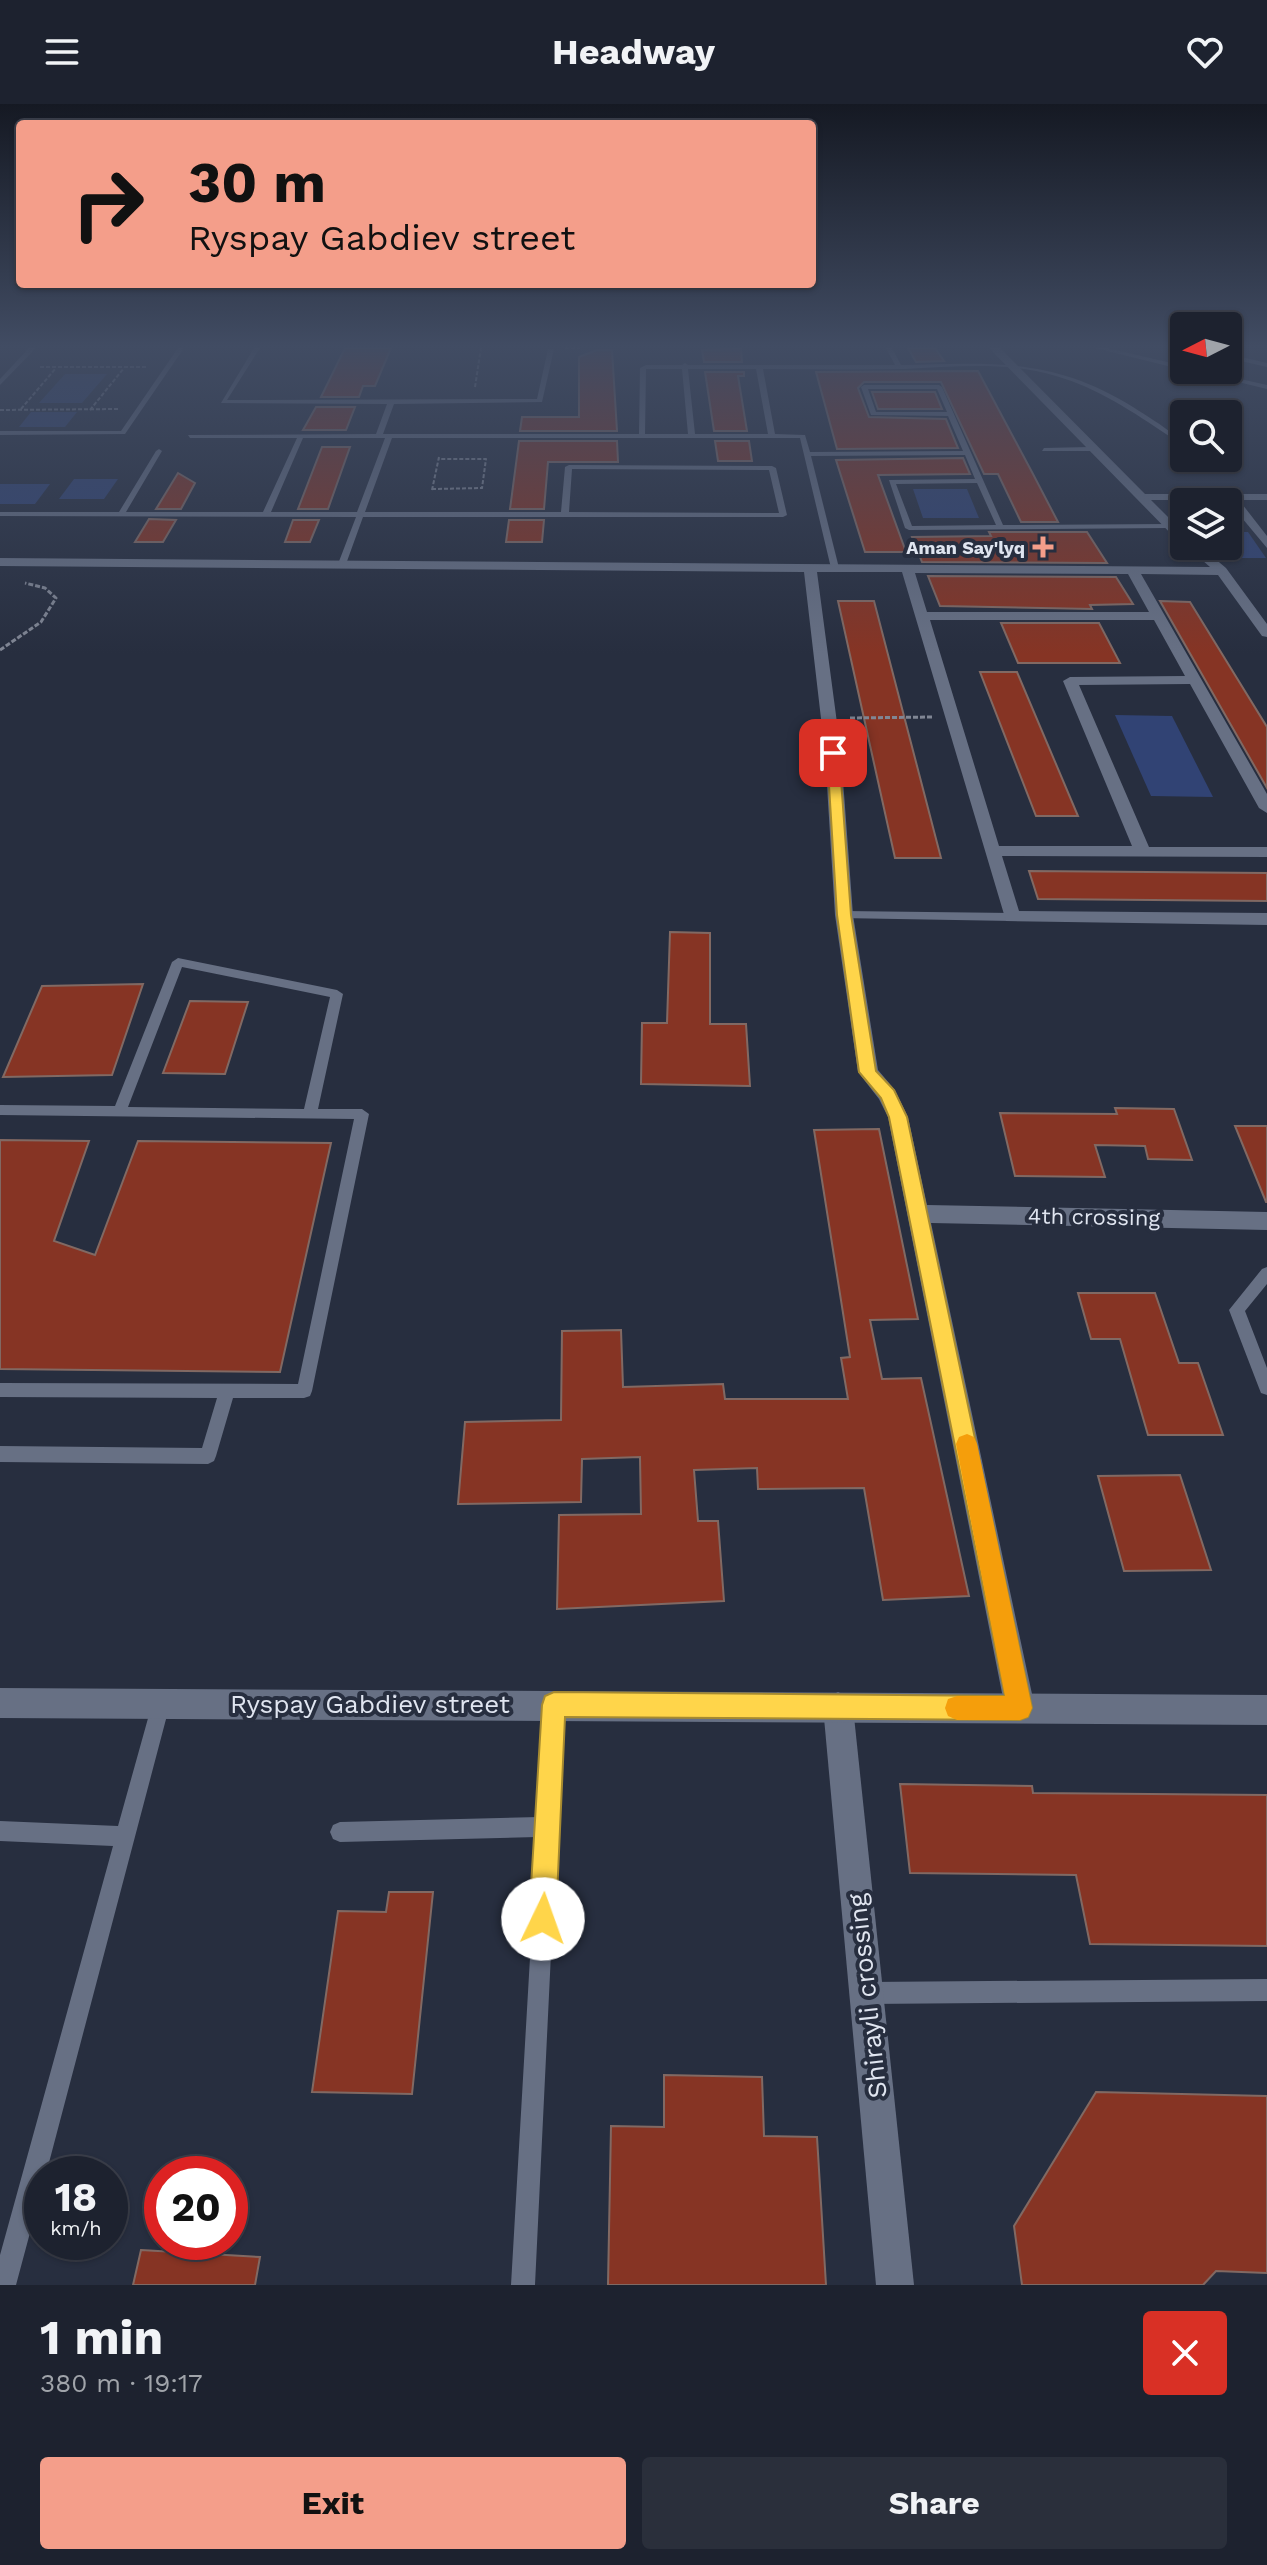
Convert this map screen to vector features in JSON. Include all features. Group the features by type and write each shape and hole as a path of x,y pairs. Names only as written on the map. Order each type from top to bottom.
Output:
{"street":[{"path":"1091,450 1168,526"},
{"path":"1139,497 1170,497"},
{"path":"1242,497 1267,497"},
{"path":"1242,512 1267,544"},
{"path":"1209,560 1222,571 1267,633"},
{"path":"0,562 1222,571"},
{"path":"810,569 829,718 844,915 868,1072 888,1095 898,1117 921,1214 1020,1708"},
{"path":"908,570 1012,917 1267,919"},
{"path":"1132,570 1267,808"},
{"path":"1249,606 1267,605"},
{"path":"922,616 1158,616"},
{"path":"1142,850 1070,681 1194,680"},
{"path":"994,851 1267,852"},
{"name":"4th crossing","path":"921,1214 1267,1221"},
{"name":"Ryspay Gabdiev street","path":"0,1703 1267,1710"},
{"name":"Shirayli crossing","path":"838,1707 895,2285"}],"lane":[{"path":"266,514 295,450"},
{"path":"342,564 384,450"},
{"path":"807,450 835,568"},
{"path":"967,450 1001,528"},
{"path":"1044,450 1054,450"},
{"path":"121,514 159,451"},
{"path":"808,454 968,453"},
{"path":"0,514 783,515 772,468 569,467 565,514"},
{"path":"980,481 892,482 909,528 1168,526"},
{"path":"844,915 1012,917"},
{"path":"120,1111 178,962 337,994 310,1113"},
{"path":"0,1110 362,1114 304,1391 0,1390"},
{"path":"1267,1273 1237,1310 1267,1388"},
{"path":"0,1454 208,1456 227,1390"},
{"path":"4,2285 161,1704"},
{"path":"523,2285 554,1705"},
{"path":"340,1832 548,1827"},
{"path":"0,1831 125,1836"},
{"path":"866,1993 1267,1990"}],"path":[{"path":"426,514 441,450"},
{"path":"432,489 482,488 486,459 438,459"},
{"path":"0,650 42,622 53,609 56,598 45,588 23,583"},
{"path":"829,718 953,717"}],"shaded area":[{"path":"74,479 118,479 104,499 59,499"},
{"path":"0,484 50,484 35,504 0,504"},
{"path":"913,489 967,489 979,518 923,518"},
{"path":"1242,532 1248,532 1266,558 1242,558"},
{"path":"1115,715 1172,716 1213,797 1151,796"}],"building":[{"path":"321,450 349,450 328,509 298,509"},
{"path":"518,450 617,450 618,462 548,462 544,509 510,509"},
{"path":"716,450 750,450 752,461 718,461"},
{"path":"973,450 1020,450 1058,522 1021,522 998,474 984,474"},
{"path":"963,458 970,474 878,475 906,552 865,552 836,460"},
{"path":"178,473 195,483 181,509 156,509"},
{"path":"149,519 176,520 163,542 135,542"},
{"path":"293,520 319,520 310,542 285,542"},
{"path":"509,520 544,520 542,542 506,542"},
{"path":"989,532 1087,532 1107,563 922,562 912,537 991,536"},
{"path":"928,576 1116,577 1133,604 1090,605 1092,609 940,606"},
{"path":"838,601 874,601 941,858 895,858"},
{"path":"1160,601 1190,602 1267,727 1267,788"},
{"path":"1001,623 1099,623 1120,663 1018,663"},
{"path":"980,672 1017,672 1078,816 1036,816"},
{"path":"1029,871 1267,873 1267,901 1038,899"},
{"path":"670,932 710,933 710,1024 746,1024 750,1086 641,1084 642,1023 667,1023"},
{"path":"143,984 112,1075 3,1077 42,986"},
{"path":"190,1001 248,1002 225,1074 163,1073"},
{"path":"1115,1108 1174,1109 1192,1160 1148,1159 1145,1146 1095,1145 1105,1177 1015,1176 1000,1113 1117,1114"},
{"path":"1235,1126 1267,1126 1267,1202 1266,1202"},
{"path":"879,1129 918,1319 870,1320 882,1379 921,1378 969,1596 883,1600 864,1488 758,1489 757,1468 694,1470 698,1521 718,1521 724,1601 557,1609 559,1515 641,1514 640,1457 582,1459 581,1502 458,1504 465,1422 561,1420 562,1331 621,1330 623,1387 723,1384 725,1399 848,1399 841,1358 850,1357 814,1130"},
{"path":"0,1140 89,1141 54,1241 95,1255 138,1141 331,1143 280,1372 0,1369"},
{"path":"1078,1293 1155,1293 1179,1363 1198,1363 1223,1435 1148,1435 1120,1339 1091,1339"},
{"path":"1180,1475 1211,1570 1124,1571 1098,1476"},
{"path":"900,1784 1032,1786 1033,1793 1267,1795 1267,1946 1090,1944 1076,1875 910,1873"},
{"path":"389,1892 433,1892 412,2094 312,2092 338,1911 386,1912"},
{"path":"664,2075 762,2077 764,2136 817,2137 826,2285 608,2285 611,2126 664,2127"},
{"path":"1096,2092 1267,2096 1267,2273 1216,2271 1203,2285 1022,2285 1014,2226"},
{"path":"141,2250 144,2250 144,2260 248,2260 248,2256 260,2257 255,2285 133,2285"}],"slow traffic":[{"path":"957,1708 1020,1708 967,1444"}],"place":[{"name":"Aman Say'lyq","path":"1043,547"}],"route":[{"path":"543,1919 554,1705 1020,1708 921,1214 898,1117 888,1095 868,1072 844,915 833,753"}]}
